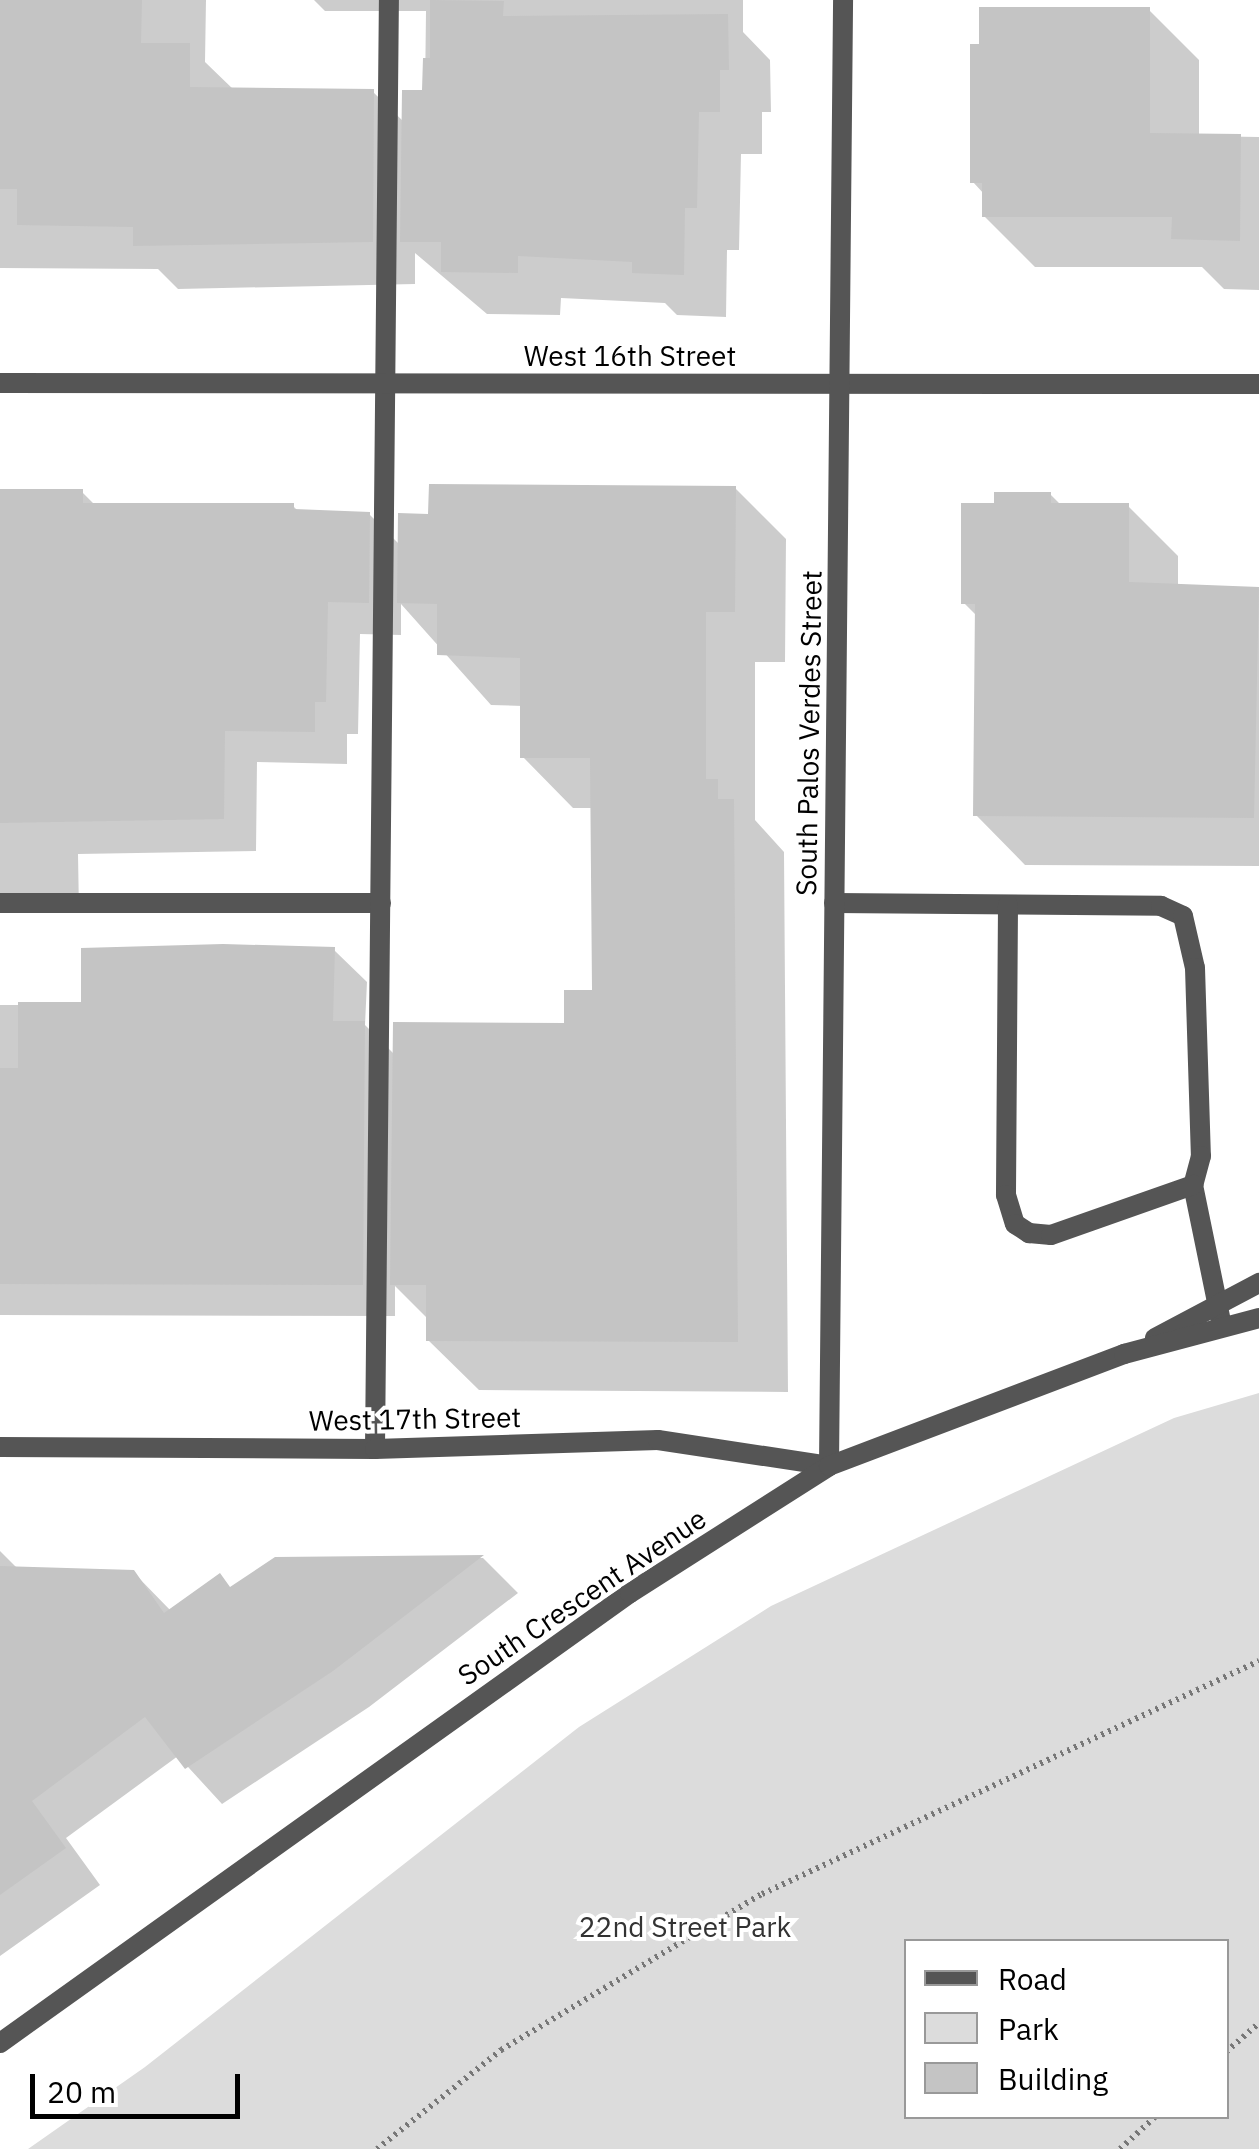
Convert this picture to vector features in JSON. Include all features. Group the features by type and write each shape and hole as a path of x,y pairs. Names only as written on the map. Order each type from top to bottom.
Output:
{"street":[{"path":"375,1450 389,0"},
{"name":"South Palos Verdes Street","path":"828,1466 843,0"},
{"name":"West 16th Street","path":"0,382 1259,384"},
{"path":"0,903 381,903"},
{"path":"834,903 1161,906 1183,916 1194,968 1199,1081 1201,1156 1192,1186 1215,1306 1223,1328"},
{"path":"1008,905 1006,1195 1015,1224 1029,1233 1051,1234 1192,1186"},
{"path":"1124,1354 1259,1282"},
{"name":"South Crescent Avenue","path":"0,2043 630,1593 828,1466 1124,1354 1259,1318"},
{"name":"West 17th Street","path":"0,1447 375,1450 658,1440 828,1466"}],"path":[{"path":"377,2149 501,2050 762,1894 1259,1661"},
{"path":"1229,2049 1259,2023"},
{"path":"1120,2149 1153,2119"}],"green space":[{"name":"22nd Street Park","path":"1259,1393 1259,2149 28,2149 145,2067 579,1727 771,1606 1174,1418"}],"building":[{"path":"0,0 142,0 141,43 190,43 190,87 374,89 373,242 133,246 133,227 17,225 17,189 0,189"},
{"path":"430,0 504,1 503,16 728,14 729,70 720,70 720,112 699,112 697,208 685,208 684,275 632,273 632,262 518,256 518,273 441,272 441,242 400,242 402,90 422,90 423,58 430,58"},
{"path":"979,7 1150,7 1150,133 1241,134 1240,241 1171,239 1172,217 982,217 982,183 970,183 970,44 979,44"},
{"path":"429,484 736,486 735,612 706,612 706,779 718,779 718,799 734,799 738,1342 426,1341 426,1285 390,1285 393,1022 564,1023 564,990 592,990 590,758 520,758 520,658 437,655 437,604 397,603 398,513 428,514"},
{"path":"0,489 83,489 83,503 294,503 294,509 370,512 369,603 328,602 326,702 315,702 315,732 225,731 224,819 0,823"},
{"path":"994,492 1051,492 1051,503 1129,503 1129,582 1259,587 1254,818 973,816 975,604 961,604 961,503 994,503"},
{"path":"223,944 335,947 333,1021 365,1021 363,1285 0,1284 0,1068 18,1068 18,1002 81,1002 81,948"},
{"path":"484,1555 333,1671 185,1769 145,1717 32,1801 66,1848 0,1895 0,1566 134,1570 164,1613 220,1573 230,1587 275,1557"}]}
